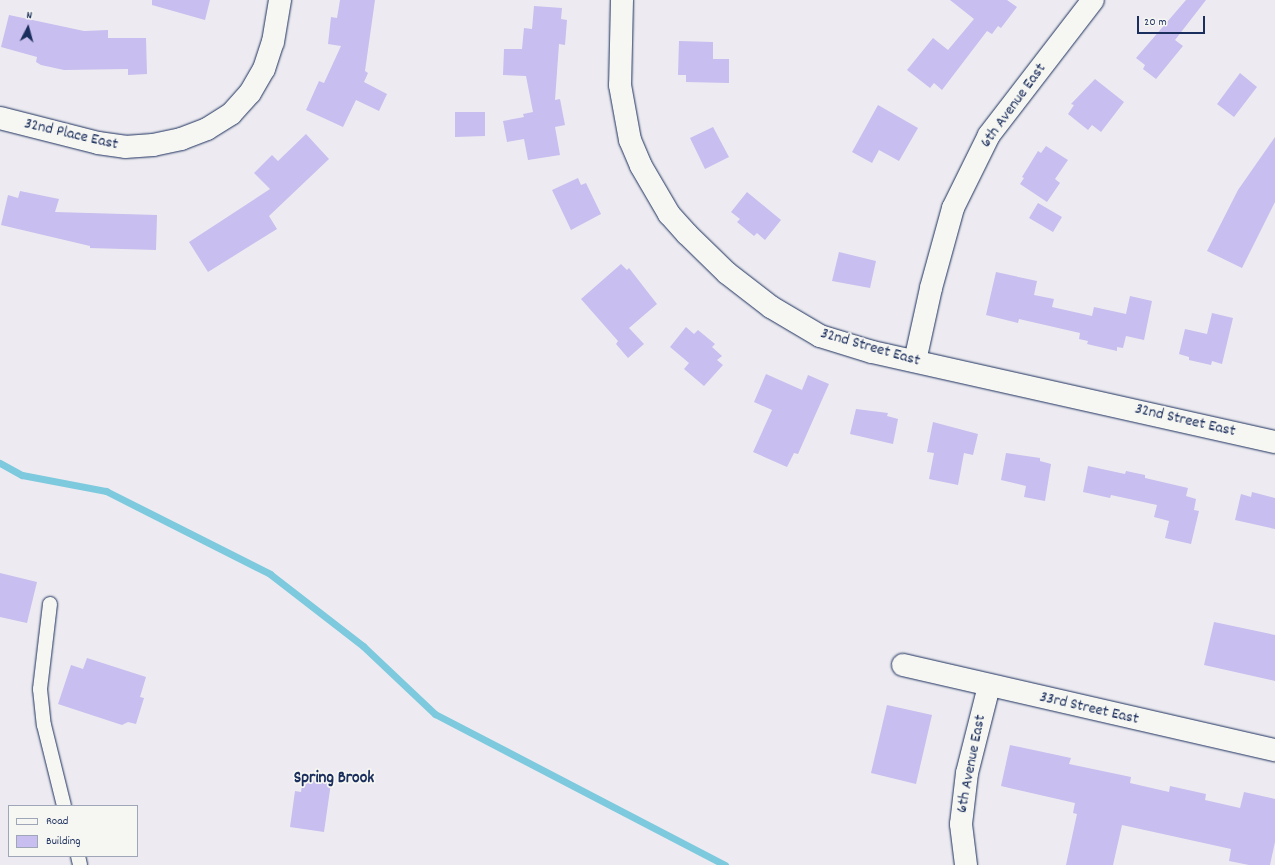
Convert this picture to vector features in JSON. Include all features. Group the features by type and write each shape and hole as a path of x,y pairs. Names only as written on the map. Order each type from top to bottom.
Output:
{"street":[{"name":"32nd Place East","path":"0,118 98,143 125,147 153,145 181,139 206,128 231,114 250,93 264,69 273,42 280,0"},
{"name":"32nd Street East","path":"622,0 620,32 620,85 630,140 654,190 687,234 727,273 771,307 820,336 872,352 1275,442"},
{"name":"6th Avenue East","path":"915,361 931,288 953,208 989,135 1093,0"},
{"name":"33rd Street East","path":"903,665 989,686 1275,750"},
{"name":"6th Avenue East","path":"966,865 960,824 967,773 989,686"}],"lane":[{"path":"50,604 40,689 44,725 64,805"}],"building":[{"path":"152,0 210,0 205,20 152,5"},
{"path":"340,0 375,0 365,71 368,73 364,82 387,94 379,111 356,100 343,127 306,110 319,81 324,83 341,46 328,44 331,17 337,18"},
{"path":"950,0 1007,0 1017,7 1001,28 998,26 992,34 987,31 942,90 934,83 930,88 907,70 933,38 948,50 974,19"},
{"path":"1186,0 1206,0 1175,40 1183,46 1156,79 1143,69 1145,65 1136,58"},
{"path":"534,6 562,8 561,19 567,20 565,45 559,44 555,100 560,99 565,125 555,127 560,155 528,160 524,139 507,142 503,121 524,117 523,114 533,112 526,76 503,75 504,49 522,49 524,28 532,29"},
{"path":"9,15 84,31 108,30 108,38 146,38 147,74 128,75 128,69 64,70 41,65 36,62 37,57 1,47"},
{"path":"679,41 713,42 713,59 729,59 729,83 686,82 686,75 678,75"},
{"path":"1240,73 1257,87 1234,117 1217,104"},
{"path":"1095,79 1124,102 1101,132 1092,125 1088,130 1068,114 1074,105 1071,104"},
{"path":"878,105 918,128 899,161 879,150 872,163 852,152"},
{"path":"455,112 485,112 485,136 455,137"},
{"path":"713,127 729,157 705,169 690,138"},
{"path":"306,134 329,159 269,216 277,229 208,272 189,242 270,189 254,173 272,155 278,161"},
{"path":"1275,137 1275,202 1242,268 1207,251 1238,190"},
{"path":"1046,146 1068,160 1055,179 1060,183 1047,202 1020,184 1024,178 1022,177 1038,151 1041,153"},
{"path":"578,178 581,185 586,183 601,214 571,230 552,190"},
{"path":"20,191 59,199 55,212 157,215 156,250 90,248 90,246 1,225 8,195 18,198"},
{"path":"747,192 781,220 765,240 757,233 754,236 737,222 740,219 731,212"},
{"path":"1038,203 1062,217 1053,232 1029,218"},
{"path":"839,252 876,261 870,288 832,281"},
{"path":"621,264 627,270 629,268 657,304 629,328 644,344 628,358 616,344 618,341 581,299"},
{"path":"996,272 1037,281 1034,295 1054,299 1052,307 1092,316 1094,307 1126,314 1130,296 1152,301 1144,340 1126,336 1123,348 1117,347 1117,351 1087,344 1088,341 1079,339 1080,333 1019,319 1018,323 986,315"},
{"path":"1212,313 1233,318 1222,364 1212,361 1211,365 1189,360 1189,357 1179,354 1185,329 1207,334"},
{"path":"686,327 694,334 698,330 715,344 712,347 722,356 717,360 723,365 704,386 684,369 689,363 670,347"},
{"path":"766,374 802,390 808,375 829,384 798,454 794,453 787,467 753,452 772,410 754,402"},
{"path":"856,409 888,413 887,416 898,419 893,444 850,434"},
{"path":"933,422 978,434 973,455 964,453 958,485 929,479 934,453 927,452"},
{"path":"1006,453 1040,458 1040,461 1051,464 1045,501 1024,497 1026,486 1001,480"},
{"path":"1088,466 1125,474 1126,471 1145,475 1145,478 1188,488 1186,496 1196,499 1194,510 1199,511 1191,544 1165,538 1169,521 1154,517 1157,505 1111,495 1110,498 1083,492"},
{"path":"1252,492 1275,498 1275,529 1235,520 1241,494 1251,497"},
{"path":"0,573 37,582 27,623 0,617"},
{"path":"1214,622 1275,635 1275,681 1204,665"},
{"path":"87,658 146,677 140,697 144,698 136,724 128,722 122,725 58,704 71,665 83,669"},
{"path":"887,705 932,715 916,784 871,773"},
{"path":"1010,745 1071,758 1069,764 1131,777 1130,783 1169,792 1170,786 1206,794 1205,800 1240,808 1244,792 1275,799 1275,842 1270,865 1249,865 1229,861 1231,849 1122,825 1113,865 1066,865 1077,814 1073,813 1075,803 1001,786"},
{"path":"303,779 331,783 324,832 290,827 295,791 301,792"}],"waterway":[{"path":"0,463 22,475 106,491 270,574 363,646 435,714 725,865"}],"district":[{"name":"Spring Brook","path":"334,780"}]}
